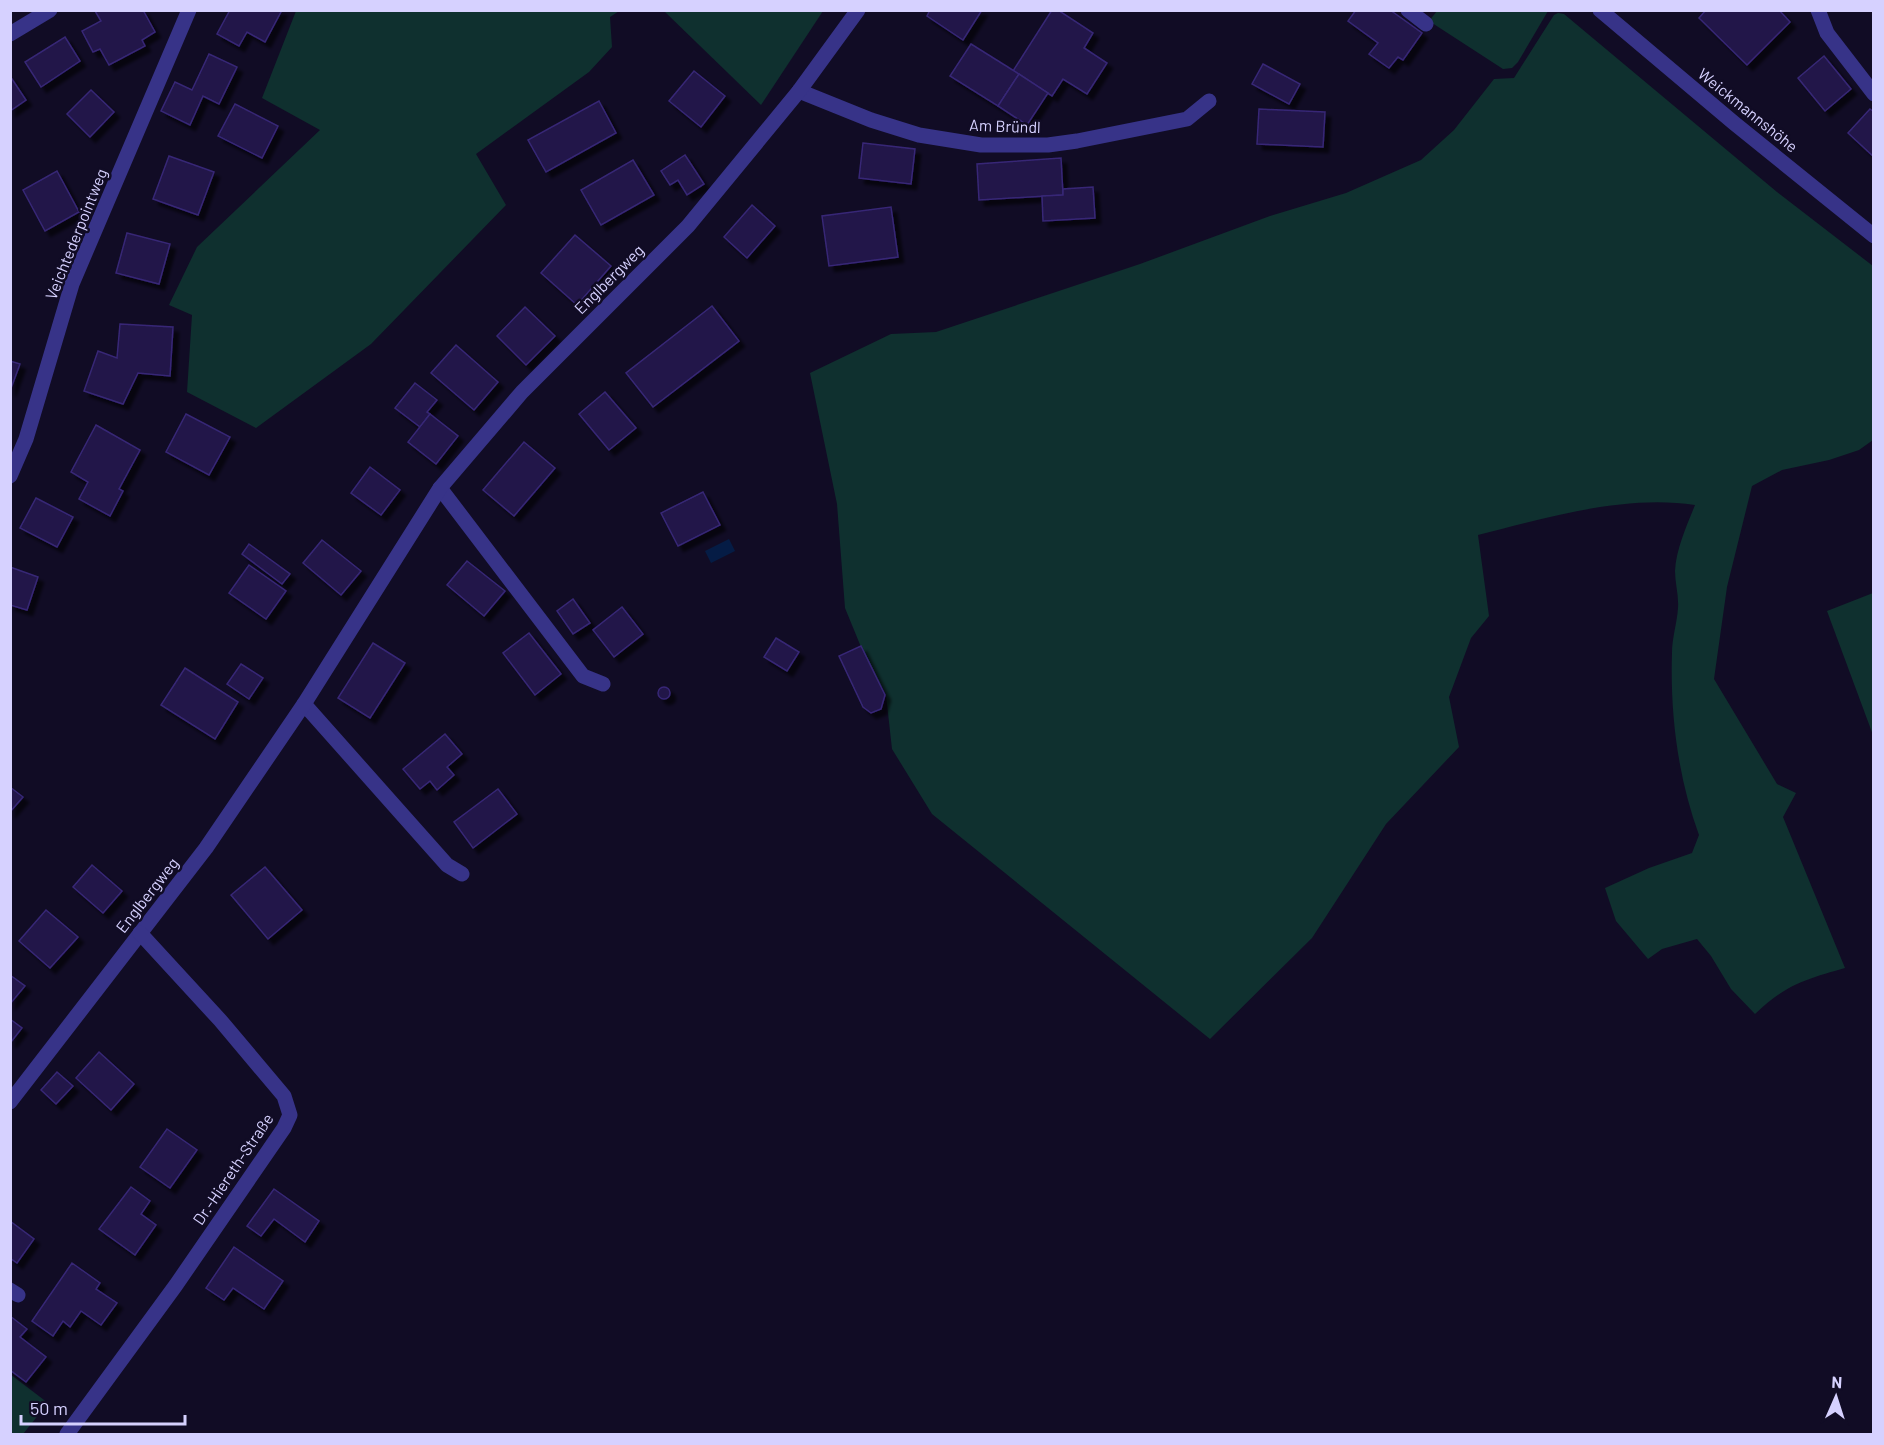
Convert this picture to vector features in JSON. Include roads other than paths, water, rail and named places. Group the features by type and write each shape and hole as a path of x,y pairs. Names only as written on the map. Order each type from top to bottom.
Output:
{"street":[{"path":"10,34 50,10"},
{"name":"Veichtederpointweg","path":"10,476 26,439 72,284 189,10"},
{"name":"Englbergweg","path":"10,1102 206,848 304,704 440,488 522,392 688,226 799,91 858,10"},
{"path":"1408,10 1426,24"},
{"name":"Weickmannshöhe","path":"1600,10 1734,123 1874,236"},
{"path":"1818,10 1827,33 1874,94"},
{"name":"Am Bründl","path":"799,91 902,130 981,146 1048,145 1088,139 1187,119 1209,101"},
{"path":"440,488 584,676 603,684"},
{"path":"304,704 447,865 462,874"},
{"name":"Dr.-Hiereth-Straße","path":"67,1434 176,1285 284,1128 290,1115 284,1096 220,1020 140,933"}],"water":[{"path":"729,539 735,551 711,563 705,551"}]}
